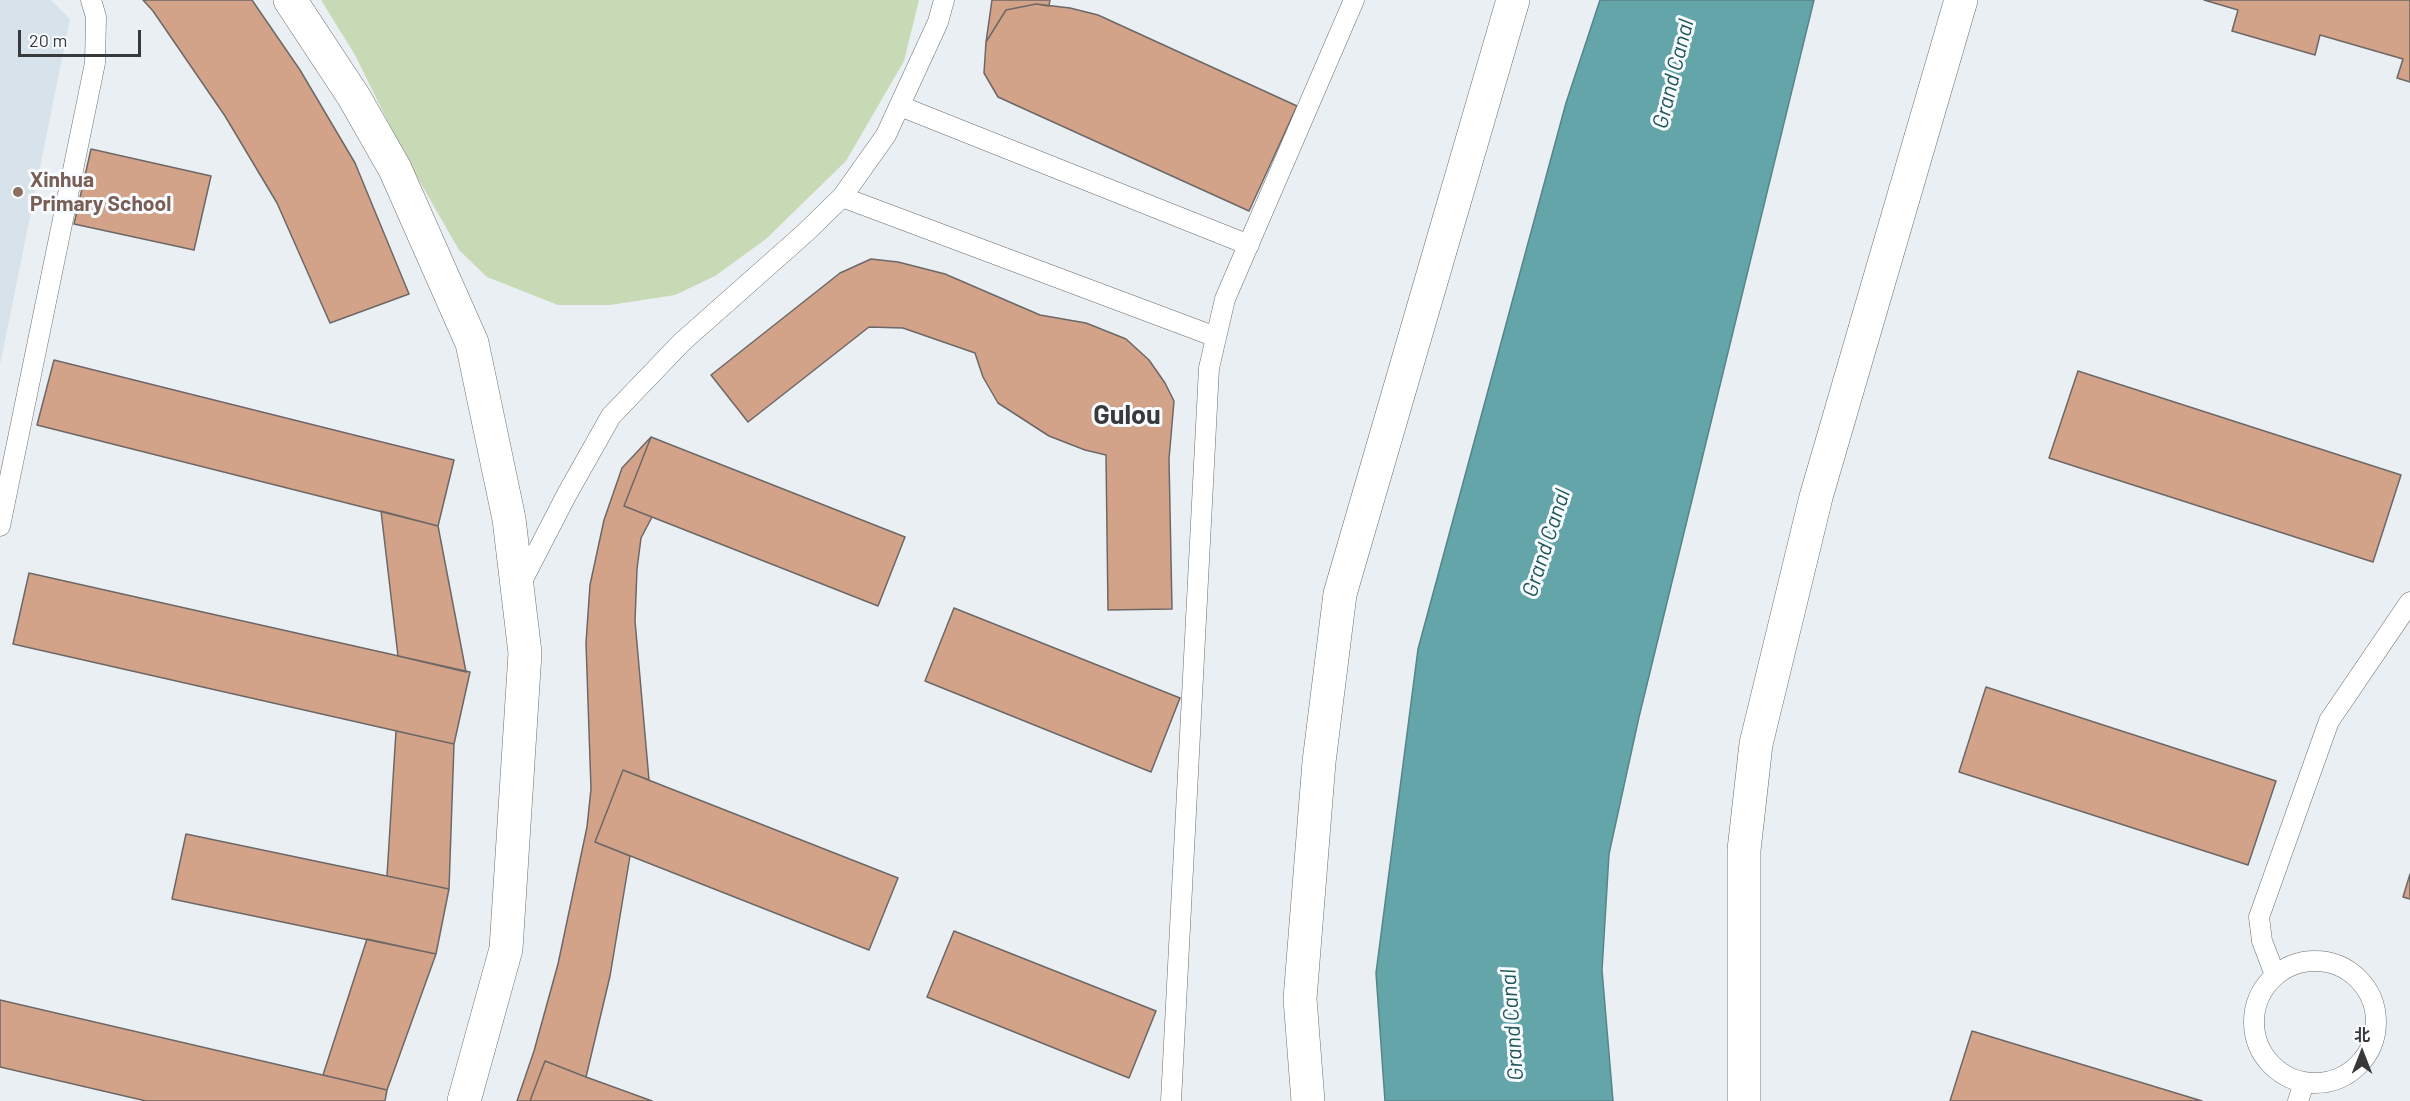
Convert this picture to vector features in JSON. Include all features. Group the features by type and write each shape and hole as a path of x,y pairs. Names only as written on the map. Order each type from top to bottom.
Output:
{"street":[{"path":"290,0 354,97 395,169 472,343 509,519 525,653 506,949 464,1101"},
{"path":"1308,1101 1300,999 1319,762 1340,594 1513,0"},
{"path":"1744,1101 1744,850 1756,744 1816,497 1961,0"}],"lane":[{"path":"0,526 95,63 96,17 91,0"},
{"path":"517,591 567,494 611,416 682,342 805,233 842,197 886,135 939,22 944,0"},
{"path":"1171,1101 1209,368 1225,298 1354,0"},
{"path":"900,105 1248,245"},
{"path":"842,197 1216,337"},
{"path":"2275,975 2262,941 2259,917 2328,721 2410,602"},
{"path":"2309,961 2327,962 2345,969 2360,980 2370,995 2376,1013 2376,1032 2370,1051 2358,1066 2342,1077 2301,1092 2269,1064 2258,1048 2253,1028 2254,1008 2262,990 2275,975 2291,965 2309,961"}],"shaded area":[{"name":"Xinhua Primary School","path":"0,0 51,0 70,19 0,365"}],"green space":[{"path":"321,0 919,0 904,61 846,161 766,239 715,276 675,295 610,305 558,305 487,277 459,250 404,154 355,55"}],"water":[{"name":"Grand Canal","path":"1600,0 1814,0 1639,717 1609,854 1602,970 1613,1101 1385,1101 1376,973 1418,649 1566,103"}],"building":[{"path":"143,0 252,0 300,70 355,163 409,294 330,323 277,203 225,116 153,11"},
{"path":"992,0 1050,0 1049,6 1036,4 1006,10 986,42"},
{"path":"2204,0 2410,0 2410,82 2397,78 2403,59 2320,35 2315,55 2232,31 2238,10"},
{"path":"1036,4 1070,8 1098,15 1297,106 1249,211 998,97 984,73 986,42 1006,10"},
{"path":"91,149 211,176 194,250 74,224"},
{"path":"871,259 898,262 945,274 1040,315 1086,323 1126,339 1149,360 1174,401 1169,459 1172,609 1108,610 1106,455 1085,450 1049,436 998,403 983,377 975,353 903,328 869,327 748,422 711,375 840,273"},
{"path":"54,360 454,460 438,526 37,425"},
{"path":"2078,371 2401,475 2373,562 2049,458"},
{"path":"651,437 624,506 652,517 641,538 635,621 649,780 623,770 595,842 630,856 610,976 586,1077 545,1061 530,1101 517,1101 534,1051 558,964 587,827 591,789 586,643 590,585 604,520 622,468"},
{"path":"651,437 905,537 878,606 624,506"},
{"path":"381,511 438,526 466,672 398,656"},
{"path":"29,573 470,672 454,744 13,644"},
{"path":"954,608 1180,698 1151,772 925,681"},
{"path":"1986,687 2276,781 2248,865 1959,772"},
{"path":"396,731 454,744 449,889 387,876"},
{"path":"623,770 898,878 869,950 595,842"},
{"path":"186,834 449,889 436,954 172,899"},
{"path":"2410,874 2410,899 2403,897"},
{"path":"954,931 1156,1011 1129,1078 927,997"},
{"path":"367,939 436,954 387,1090 323,1075"},
{"path":"0,1000 387,1090 385,1101 146,1101 0,1067"},
{"path":"1972,1031 2202,1101 1950,1101"},
{"path":"545,1061 586,1077 652,1101 530,1101"}],"place":[{"name":"Xinhua Primary School","path":"18,192"}],"district":[{"name":"Gulou","path":"1127,415"}]}
